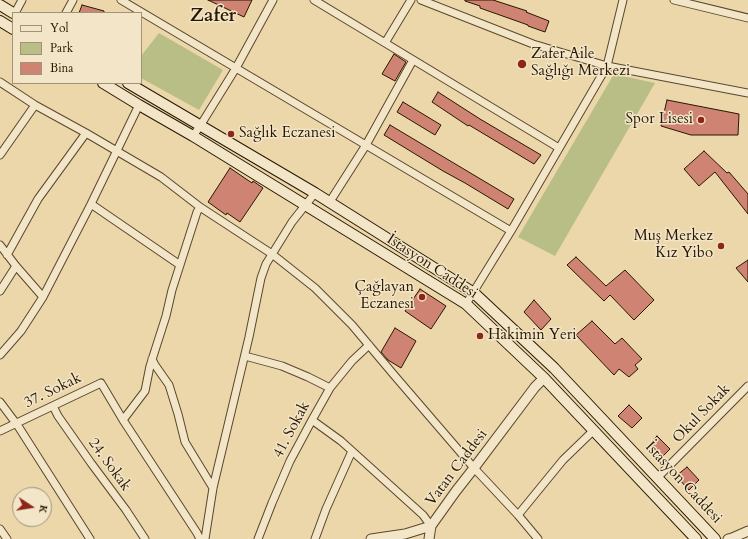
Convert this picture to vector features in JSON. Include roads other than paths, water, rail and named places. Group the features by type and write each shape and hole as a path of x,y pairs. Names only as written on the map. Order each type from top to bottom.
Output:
{"main road":[{"path":"0,5 12,12"},
{"path":"0,21 12,28"},
{"name":"İstasyon Caddesi","path":"105,84 193,136 466,304 544,378 696,539"},
{"name":"İstasyon Caddesi","path":"130,84 315,193 474,293 554,368 715,539"}],"street":[{"path":"15,12 22,0"},
{"path":"66,12 72,0"},
{"path":"121,0 141,12"},
{"path":"193,136 236,68 273,0"},
{"path":"314,0 559,148"},
{"path":"386,44 411,0"},
{"path":"421,0 533,44 606,66 748,93"},
{"path":"466,304 511,231 606,66 623,0"},
{"path":"674,0 748,18"},
{"path":"142,12 511,231"},
{"path":"329,203 366,145 413,60"},
{"path":"0,82 35,105 161,177 200,207 272,254 315,288 352,325 474,468 518,515 538,539"},
{"path":"0,156 35,105"},
{"path":"0,355 21,332 43,297 91,204 139,105"},
{"path":"7,255 38,199 86,133"},
{"path":"206,539 213,488 245,356 261,278 266,264 292,222 315,193"},
{"path":"91,204 180,265"},
{"path":"200,207 197,212 172,290 166,316 150,366 145,392 123,420 200,539"},
{"path":"0,245 43,297"},
{"path":"0,291 16,266"},
{"name":"41. Sokak","path":"258,539 290,461 330,388 352,361 369,345"},
{"path":"245,356 282,366 330,388"},
{"path":"152,359 169,385 185,442 213,488"},
{"name":"Vatan Caddesi","path":"371,539 405,534 431,526 535,387 544,378"},
{"name":"37. Sokak","path":"0,431 101,383 123,420"},
{"name":"Okul Sokak","path":"657,478 748,386"},
{"path":"0,402 17,423 90,539"},
{"name":"24. Sokak","path":"52,406 70,434 126,510 145,539"},
{"path":"312,420 341,441 423,515 431,526 429,539"},
{"path":"518,515 563,460 594,430"},
{"path":"315,539 326,509 352,451"},
{"path":"0,529 7,539"},
{"path":"728,539 748,531"}],"place":[{"name":"Zafer Aile Sağlığı Merkezi","path":"522,64"},
{"name":"Spor Lisesi","path":"701,120"},
{"name":"Sağlık Eczanesi","path":"231,134"},
{"name":"Muş Merkez Kız Yibo","path":"721,246"},
{"name":"Çağlayan Eczanesi","path":"422,297"},
{"name":"Hakimin Yeri","path":"480,336"}],"district":[{"name":"Zafer","path":"213,17"}]}
